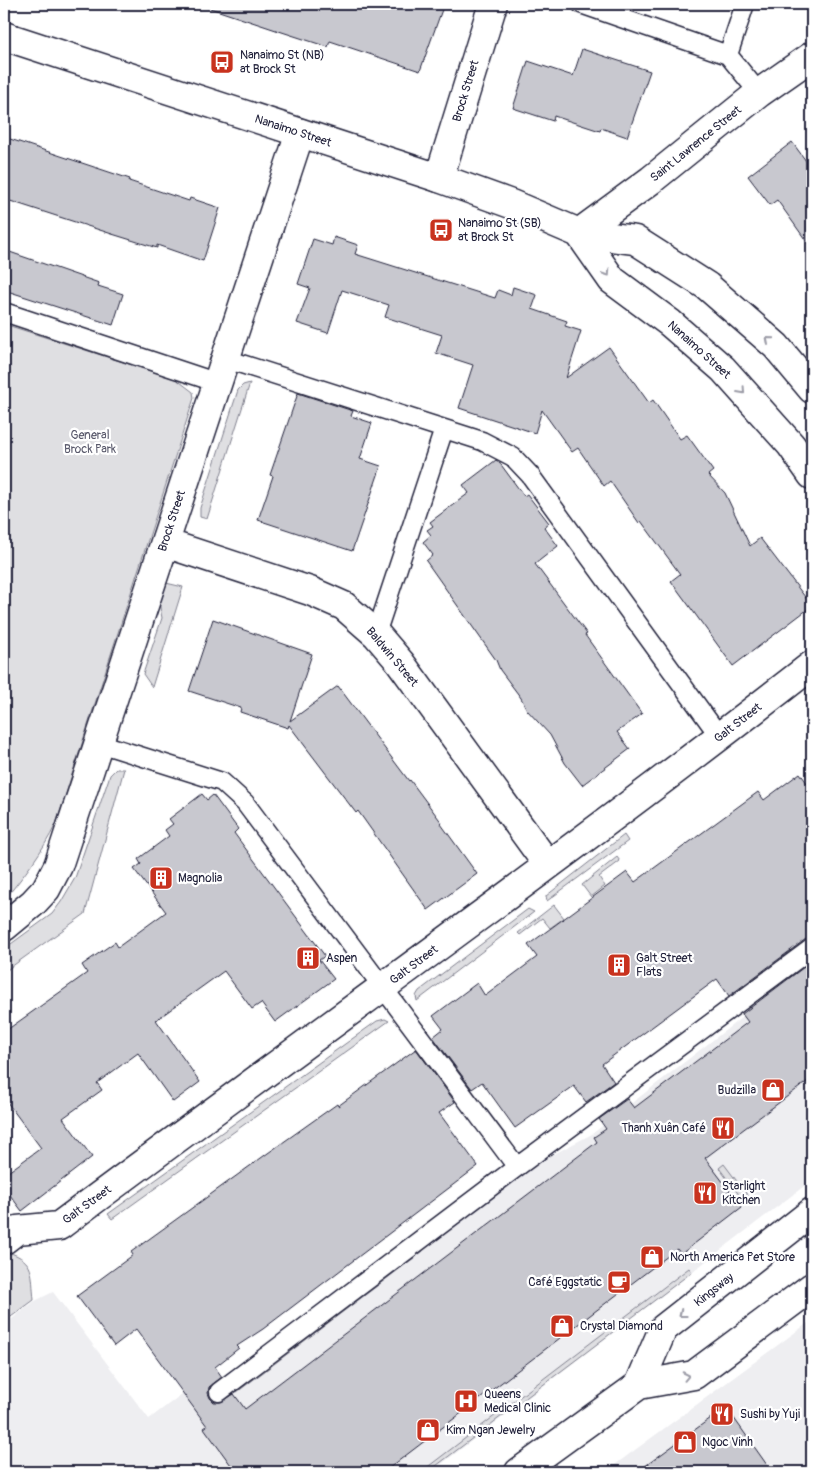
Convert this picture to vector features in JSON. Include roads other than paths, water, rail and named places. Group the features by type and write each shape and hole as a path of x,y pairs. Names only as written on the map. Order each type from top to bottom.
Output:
{"street":[{"name":"Brock Street","path":"439,178 493,4"},
{"name":"Nanaimo Street","path":"4,36 439,178 511,204 580,233 635,240 707,286 776,346 812,389"},
{"name":"Saint Lawrence Street","path":"580,233 651,180 759,93 812,56"},
{"name":"Brock Street","path":"4,927 33,903 46,889 58,866 300,133"},
{"name":"Nanaimo Street","path":"580,233 612,280 670,323 723,370 791,445 812,475"},
{"name":"Baldwin Street","path":"165,543 310,591 344,606 376,634 400,662 548,865"},
{"name":"Galt Street","path":"4,1240 17,1230 59,1226 720,737 812,665"},
{"name":"Kingsway","path":"638,1385 663,1329 812,1212"},
{"name":"Kingsway","path":"519,1472 638,1385 694,1375 812,1287"}],"lane":[{"path":"581,4 728,55 759,93"},
{"path":"728,55 745,4"},
{"path":"4,312 444,429 482,441 513,457 530,475 720,737"},
{"path":"376,634 444,429"},
{"path":"99,742 222,782 246,803 517,1167"},
{"path":"219,1392 517,1167 812,948"}],"place":[{"name":"Nanaimo St (NB) at Brock St","path":"222,62"},
{"name":"Nanaimo St (SB) at Brock St","path":"441,230"},
{"name":"Magnolia","path":"161,878"},
{"name":"Aspen","path":"308,958"},
{"name":"Galt Street Flats","path":"619,965"},
{"name":"Budzilla","path":"773,1090"},
{"name":"Thanh Xuân Café","path":"723,1128"},
{"name":"Starlight Kitchen","path":"705,1193"},
{"name":"North America Pet Store","path":"652,1257"},
{"name":"Café Eggstatic","path":"619,1282"},
{"name":"Crystal Diamond","path":"562,1326"},
{"name":"Queens Medical Clinic","path":"466,1401"},
{"name":"Sushi by Yuji","path":"722,1414"},
{"name":"Kim Ngan Jewelry","path":"428,1430"},
{"name":"Ngoc Vinh","path":"685,1442"}],"park label":[{"name":"General Brock Park","path":"90,442"}]}
